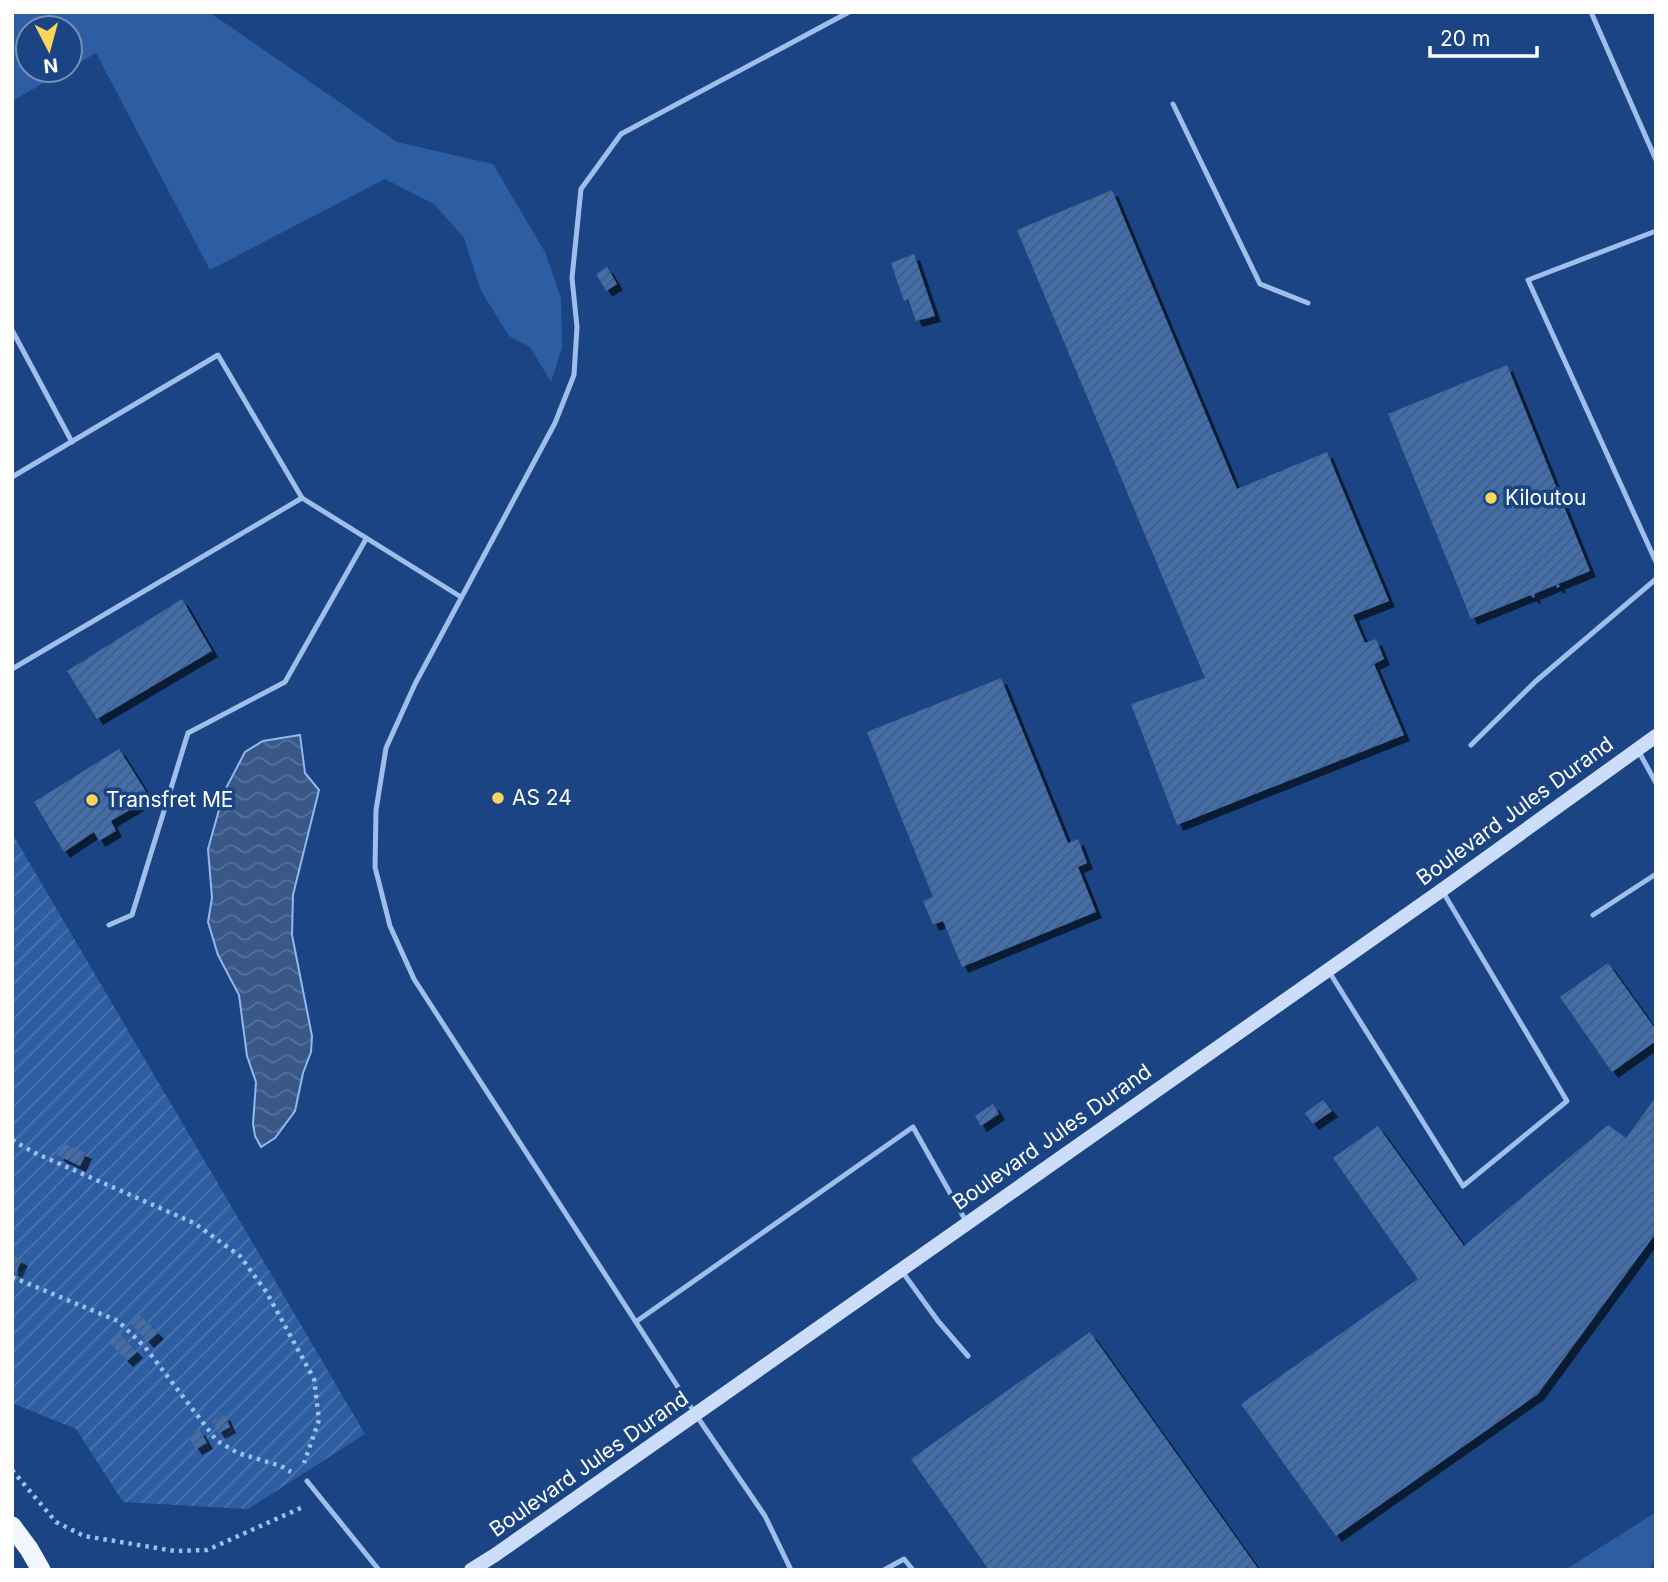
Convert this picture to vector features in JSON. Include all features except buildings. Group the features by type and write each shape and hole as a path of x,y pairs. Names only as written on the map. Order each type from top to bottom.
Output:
{"highway":[{"path":"12,1526 41,1570"}],"main road":[{"name":"Boulevard Jules Durand","path":"471,1570 696,1415 1442,890 1656,736"}],"lane":[{"path":"790,1570 765,1516 696,1415 414,979 390,926 374,867 376,810 386,748 415,684 555,422 574,375 577,327 572,278 581,189 621,134 849,12"},
{"path":"1591,12 1656,160"},
{"path":"1173,104 1260,284 1308,303"},
{"path":"1656,231 1528,280 1656,562"},
{"path":"12,330 72,442"},
{"path":"12,477 218,355 302,498 461,597"},
{"path":"12,669 302,498"},
{"path":"109,925 132,915 188,733 285,682 366,539"},
{"path":"1471,745 1536,681 1656,579"},
{"path":"1638,749 1656,783"},
{"path":"1593,915 1656,874"},
{"path":"1327,969 1463,1186 1567,1101 1442,890"},
{"path":"637,1321 913,1126 967,1223"},
{"path":"901,1270 938,1321 968,1356"},
{"path":"307,1481 379,1570"},
{"path":"884,1570 904,1559 913,1570"}],"path":[{"path":"12,1140 35,1153 194,1223 240,1256 267,1293 314,1379 319,1420 304,1462 307,1481"},
{"path":"12,1277 118,1321 145,1348 217,1441 238,1453 281,1466 307,1481"},
{"path":"12,1470 56,1522 85,1536 175,1550 207,1549 321,1499"}],"shaded area":[{"path":"12,12 209,12 397,142 493,164 545,252 561,298 562,348 551,382 530,347 509,336 481,291 464,238 434,204 385,179 210,270 96,53 84,60 84,14 14,14 14,84 42,84 12,101"},
{"path":"12,833 365,1434 248,1509 123,1502 76,1429 12,1403"},
{"path":"1656,1512 1656,1555 1650,1570 1565,1570"}],"water":[{"path":"300,735 305,773 319,790 293,895 292,935 312,1036 311,1052 303,1073 295,1111 275,1138 261,1147 253,1124 256,1082 247,1056 239,995 218,955 208,922 212,898 208,849 224,792 245,752 263,741"}],"place":[{"name":"Kiloutou","path":"1491,498"},
{"name":"AS 24","path":"498,798"},
{"name":"Transfret ME","path":"92,800"}]}
